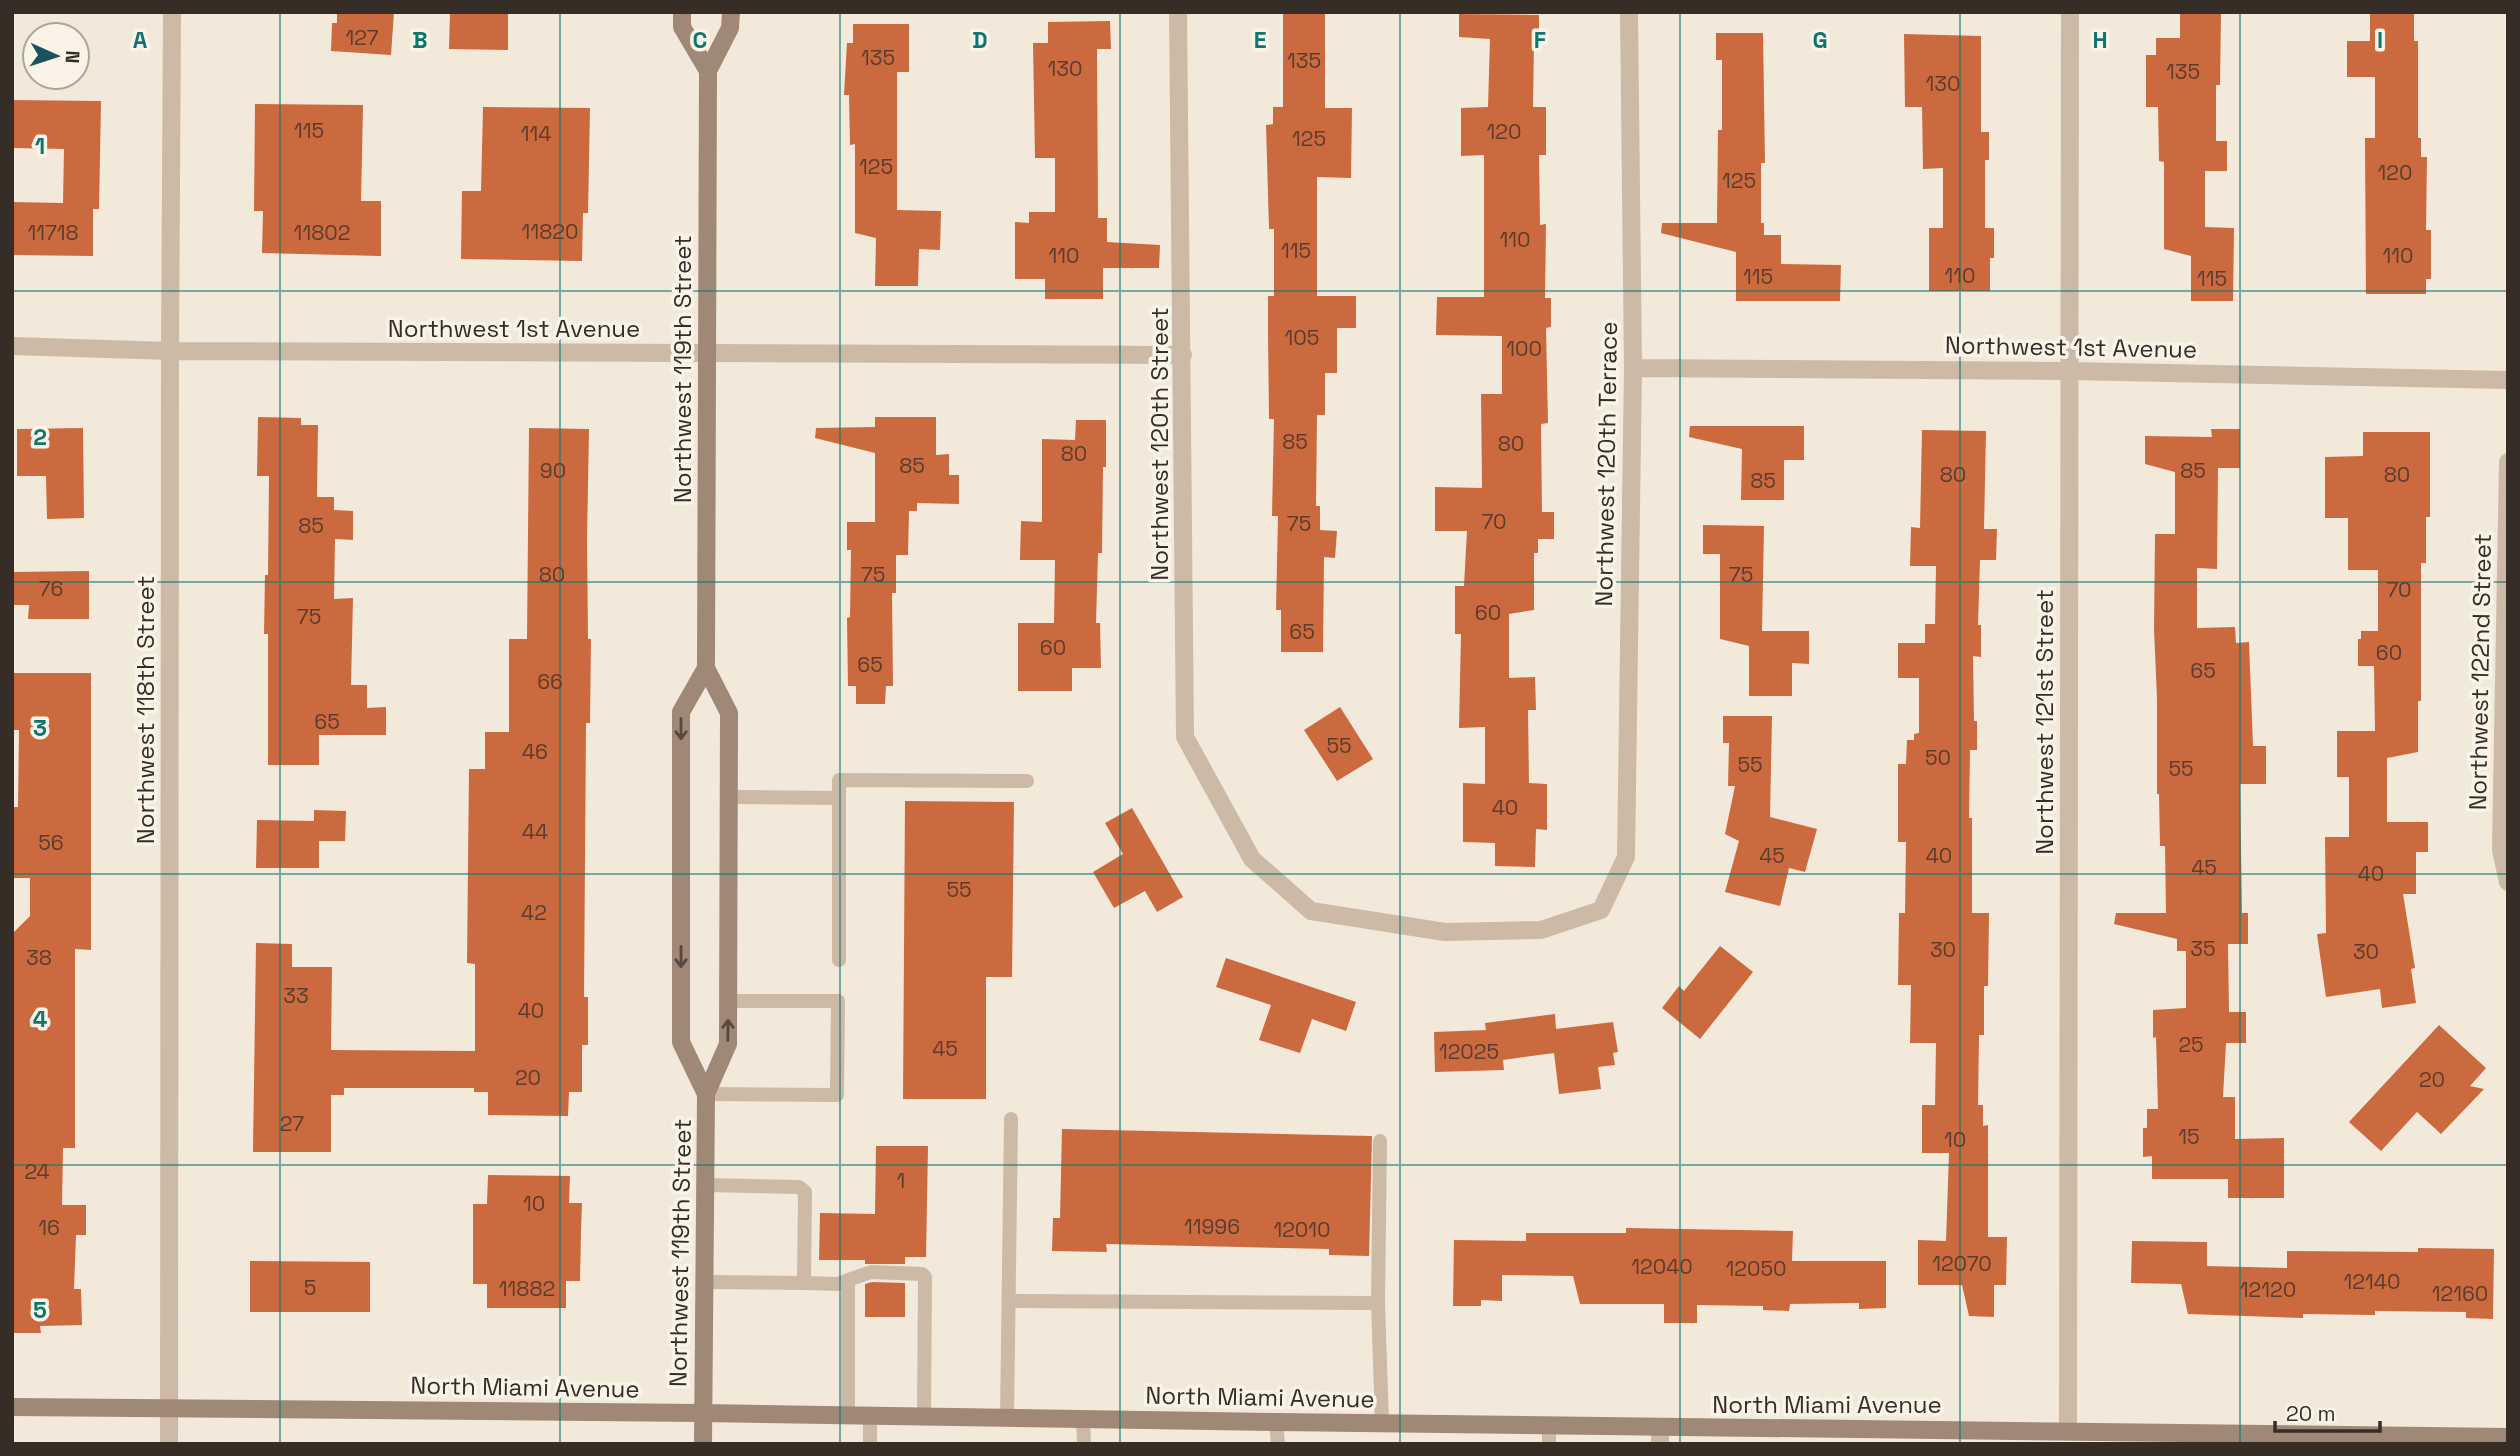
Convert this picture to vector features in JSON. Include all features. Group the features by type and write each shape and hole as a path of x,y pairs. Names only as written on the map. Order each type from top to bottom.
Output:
{"street":[{"name":"Northwest 118th Street","path":"169,1444 172,12"},
{"path":"682,12 682,27 708,71"},
{"name":"Northwest 119th Street","path":"702,1444 706,1094 728,1044 729,713 706,668 708,71 730,28 731,12"},
{"name":"Northwest 120th Street","path":"1178,12 1185,737 1252,859 1311,911 1445,932 1541,930 1601,910"},
{"name":"Northwest 120th Terrace","path":"1601,910 1626,857 1633,368 1629,12"},
{"name":"Northwest 121st Street","path":"2068,1431 2070,12"},
{"name":"Northwest 1st Avenue","path":"12,346 170,351 1183,355"},
{"name":"Northwest 1st Avenue","path":"1633,368 2069,371 2508,380"},
{"name":"Northwest 122nd Street","path":"2508,461 2501,850 2508,882"},
{"name":"Northwest 119th Street","path":"706,668 681,712 681,1042 706,1094"},
{"name":"North Miami Avenue","path":"12,1407 1549,1425 1660,1436 2068,1431 2508,1437"}],"lane":[{"path":"839,960 839,780 1027,781"},
{"path":"729,797 839,798"},
{"path":"706,1094 836,1095 838,1001 728,1001"},
{"path":"1007,1418 1011,1119"},
{"path":"1380,1141 1378,1303 1382,1423"},
{"path":"705,1185 799,1187 805,1192 804,1283"},
{"path":"704,1282 837,1284 871,1272 922,1274 925,1277 924,1417"},
{"path":"848,1281 848,1416"},
{"path":"1009,1301 1378,1303"},
{"path":"870,1416 870,1444"},
{"path":"1083,1419 1084,1444"},
{"path":"1276,1422 1278,1444"},
{"path":"1549,1425 1549,1444"}],"building":[{"path":"337,12 394,12 391,55 331,51 332,23 337,23"},
{"path":"450,12 508,12 508,50 449,49"},
{"path":"1283,12 1325,12 1325,108 1352,108 1351,178 1317,177 1317,296 1356,296 1356,328 1337,328 1337,373 1325,373 1325,415 1317,415 1316,506 1320,506 1320,530 1337,531 1335,558 1324,557 1323,652 1281,652 1281,610 1276,610 1278,516 1272,516 1274,419 1269,419 1268,333 1268,296 1274,296 1274,229 1269,229 1266,125 1273,124 1273,107 1283,107"},
{"path":"2180,12 2221,12 2220,85 2216,85 2216,141 2227,141 2227,171 2205,171 2205,227 2234,228 2233,301 2191,301 2191,256 2164,249 2164,162 2159,161 2158,107 2146,107 2146,55 2156,55 2156,38 2180,38"},
{"path":"2370,12 2414,12 2414,41 2418,41 2418,138 2421,138 2421,157 2427,157 2426,230 2431,230 2431,279 2426,279 2426,294 2366,294 2365,138 2375,138 2375,77 2347,77 2347,41 2370,41"},
{"path":"1459,14 1539,15 1539,41 1534,41 1533,107 1546,107 1546,155 1539,155 1540,225 1546,224 1545,298 1551,298 1551,327 1546,328 1548,423 1541,424 1542,512 1554,512 1554,539 1538,539 1538,553 1534,553 1534,610 1509,614 1509,678 1535,677 1536,710 1528,710 1529,783 1547,784 1547,830 1536,829 1535,867 1495,866 1495,843 1463,842 1463,783 1485,784 1485,727 1459,728 1461,634 1455,634 1455,586 1464,586 1467,531 1435,531 1435,487 1482,488 1481,394 1502,394 1502,336 1436,335 1437,297 1484,297 1484,155 1461,156 1461,108 1488,107 1490,39 1459,37"},
{"path":"1110,21 1111,49 1097,49 1098,218 1107,218 1107,242 1160,245 1159,268 1103,268 1103,299 1045,299 1045,279 1015,279 1015,222 1029,223 1029,212 1055,212 1055,158 1035,158 1033,43 1048,43 1048,22"},
{"path":"853,24 909,24 909,72 897,72 897,210 941,211 940,250 919,249 918,286 875,286 876,238 855,233 855,144 850,145 849,95 844,95 847,43 853,43"},
{"path":"1716,33 1763,33 1765,163 1761,163 1761,223 1764,223 1764,235 1781,235 1781,264 1841,265 1840,301 1736,301 1736,252 1661,233 1662,223 1717,223 1718,130 1722,130 1722,60 1716,60"},
{"path":"1904,34 1981,36 1981,132 1989,132 1989,160 1985,160 1985,228 1994,228 1990,291 1929,291 1929,228 1943,228 1943,168 1923,169 1922,107 1905,107"},
{"path":"12,100 101,101 99,209 93,209 93,256 12,255 12,202 63,203 64,149 12,148"},
{"path":"255,104 363,105 361,201 381,201 381,256 262,253 263,211 254,211"},
{"path":"483,107 590,108 588,213 583,213 582,261 461,259 462,191 481,191"},
{"path":"258,417 301,418 301,425 318,425 317,497 334,497 334,510 353,511 353,540 335,539 334,599 353,598 351,685 367,685 367,708 386,707 386,735 319,735 319,765 268,765 268,634 264,634 265,575 268,575 269,476 257,476"},
{"path":"875,417 936,417 936,455 949,454 949,475 959,475 959,504 917,503 917,511 909,511 908,555 896,555 896,593 892,593 893,686 886,686 885,704 856,704 856,686 848,686 847,618 850,617 851,550 847,550 847,522 875,522 875,453 815,438 816,428 875,427"},
{"path":"1076,420 1106,420 1102,553 1098,553 1096,623 1100,623 1101,668 1072,668 1072,691 1018,691 1018,623 1054,623 1055,560 1020,560 1021,521 1042,522 1042,439 1075,440"},
{"path":"1690,426 1804,426 1804,460 1784,460 1784,500 1741,500 1742,449 1689,437"},
{"path":"83,428 84,518 47,519 46,476 17,476 17,429"},
{"path":"529,428 589,429 587,540 588,639 591,639 590,723 586,723 584,997 588,997 588,1045 582,1045 582,1092 569,1092 568,1116 488,1115 488,1092 474,1092 474,1088 344,1088 344,1095 331,1095 331,1152 253,1152 256,943 292,944 292,967 332,967 331,1050 475,1051 475,964 467,963 469,769 485,769 485,732 509,732 509,639 527,639"},
{"path":"2211,429 2240,429 2240,468 2218,468 2217,569 2197,568 2197,628 2235,627 2236,643 2249,642 2253,746 2266,746 2266,784 2240,784 2242,913 2248,913 2248,944 2228,944 2229,1012 2246,1012 2246,1043 2226,1043 2223,1097 2235,1097 2235,1139 2284,1138 2284,1198 2228,1198 2228,1179 2152,1179 2152,1156 2143,1157 2143,1128 2147,1128 2147,1109 2158,1109 2153,1010 2186,1008 2186,951 2177,951 2177,939 2114,924 2116,913 2166,913 2165,846 2160,846 2157,794 2155,534 2175,534 2175,472 2145,464 2145,436 2212,437"},
{"path":"1922,430 1986,431 1984,529 1997,529 1996,560 1980,560 1978,625 1981,625 1981,657 1973,656 1977,750 1970,750 1969,818 1972,818 1972,913 1989,913 1988,986 1984,986 1984,1035 1979,1035 1978,1105 1983,1105 1983,1126 1988,1125 1988,1237 2007,1237 2006,1285 1994,1285 1994,1317 1969,1316 1962,1285 1918,1285 1918,1240 1946,1241 1949,1153 1922,1153 1922,1105 1935,1105 1936,1043 1910,1043 1911,985 1898,985 1899,913 1905,913 1906,842 1898,842 1898,764 1906,764 1907,740 1914,740 1914,734 1919,733 1919,678 1898,678 1898,643 1925,643 1925,624 1935,624 1936,566 1910,566 1911,527 1920,528"},
{"path":"2363,432 2430,432 2430,517 2426,517 2426,563 2421,563 2421,701 2418,701 2418,752 2387,758 2387,822 2428,822 2428,852 2416,852 2416,894 2403,894 2415,968 2411,969 2416,1003 2382,1008 2380,989 2326,997 2317,934 2326,933 2325,837 2349,837 2349,777 2337,777 2337,731 2375,731 2374,666 2358,666 2358,639 2361,639 2361,631 2378,631 2378,570 2348,570 2348,518 2325,518 2325,457 2363,456"},
{"path":"1703,525 1764,526 1762,631 1809,631 1809,664 1792,663 1792,696 1749,696 1749,646 1720,639 1720,554 1703,554"},
{"path":"89,571 89,619 28,619 29,605 12,605 12,572"},
{"path":"12,673 91,673 91,950 75,949 75,1148 63,1148 62,1205 86,1205 86,1235 76,1235 74,1289 81,1289 82,1325 40,1326 41,1333 12,1333 12,934 30,916 30,878 12,878 12,807 18,807 19,730 12,730"},
{"path":"1340,707 1373,759 1337,781 1304,730"},
{"path":"1723,716 1772,716 1770,817 1817,829 1805,872 1789,868 1780,906 1725,892 1739,841 1725,834 1735,786 1728,786 1729,743 1723,743"},
{"path":"905,801 1014,802 1012,977 986,977 986,1099 903,1099"},
{"path":"1132,808 1183,897 1157,912 1145,891 1114,908 1093,872 1123,854 1105,823"},
{"path":"314,810 346,811 345,841 319,841 319,868 256,868 257,820 314,821"},
{"path":"1720,946 1753,972 1700,1039 1662,1008 1679,986 1684,991"},
{"path":"1226,958 1356,1002 1346,1031 1312,1019 1300,1053 1259,1040 1271,1005 1216,987"},
{"path":"1555,1014 1556,1029 1613,1022 1618,1052 1613,1053 1615,1065 1598,1067 1601,1089 1559,1094 1554,1053 1503,1060 1504,1070 1435,1072 1434,1032 1486,1030 1485,1023"},
{"path":"2439,1025 2486,1068 2470,1086 2484,1089 2441,1134 2417,1112 2381,1151 2349,1122"},
{"path":"1062,1129 1372,1136 1369,1256 1329,1255 1329,1249 1106,1244 1107,1252 1052,1251 1053,1218 1060,1218"},
{"path":"876,1146 928,1146 926,1257 905,1257 905,1264 865,1264 865,1260 819,1260 820,1213 875,1214"},
{"path":"488,1175 570,1176 569,1203 582,1203 580,1281 566,1281 566,1308 487,1308 487,1284 473,1284 473,1204 487,1204"},
{"path":"1626,1228 1793,1231 1792,1261 1886,1261 1886,1308 1859,1309 1859,1303 1790,1304 1789,1311 1763,1310 1763,1306 1697,1305 1697,1323 1664,1323 1664,1304 1580,1304 1573,1276 1502,1275 1502,1301 1481,1300 1481,1306 1453,1306 1454,1240 1526,1241 1526,1233 1626,1233"},
{"path":"2132,1241 2207,1242 2207,1266 2287,1268 2287,1251 2418,1252 2418,1248 2494,1249 2493,1319 2466,1318 2466,1312 2375,1311 2375,1315 2303,1314 2303,1318 2188,1314 2181,1284 2131,1283"},
{"path":"250,1261 370,1262 370,1312 250,1312"},
{"path":"905,1283 905,1317 865,1317 865,1284"}]}
